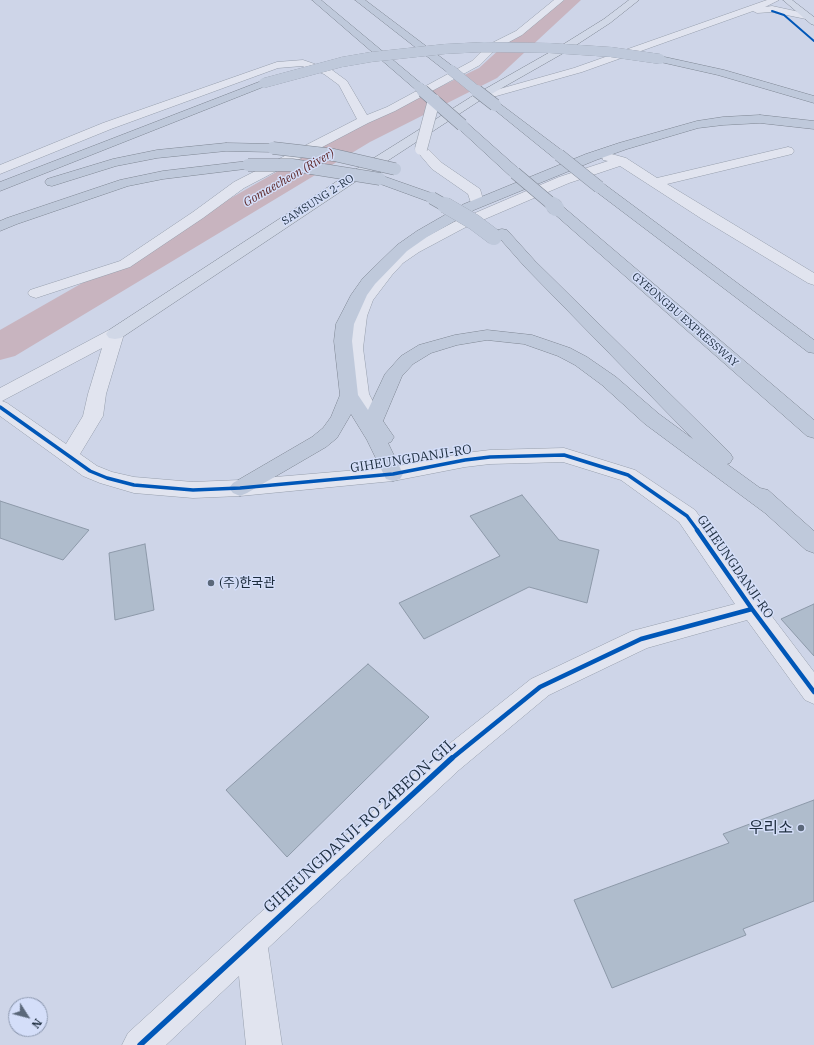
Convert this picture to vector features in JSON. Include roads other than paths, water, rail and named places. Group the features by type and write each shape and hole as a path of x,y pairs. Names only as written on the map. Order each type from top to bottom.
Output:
{"highway":[{"path":"316,0 434,100"},
{"path":"359,0 451,70 599,187 814,348"},
{"path":"0,187 264,84 312,69 342,62 445,49 484,46 612,52 660,59 742,78 814,100"},
{"name":"GYEONGBU EXPRESSWAY","path":"434,100 515,173 814,431"},
{"path":"393,474 377,440 349,394 343,341 345,324 359,295 369,281 402,248 422,234 477,203 594,156 622,154 697,126 723,121 760,119 814,125"},
{"path":"44,185 113,163 157,154 226,147 273,148 334,154 401,171"},
{"path":"0,227 12,221 125,183 170,174 248,165 292,165 317,168 380,180 438,195"},
{"path":"425,181 438,195 474,222 498,235 530,264 608,341 769,506"},
{"path":"393,474 391,456 384,438 373,421 394,374 407,360 425,349 455,340 487,335 526,339 564,352 581,361 609,381 652,419 769,506 814,544"},
{"path":"240,488 312,446 330,432 340,418 349,394"}],"main road":[{"name":"SAMSUNG 2-RO","path":"116,334 334,189 475,99 527,70 561,43 607,21 635,0"},
{"path":"787,0 814,22"}],"street":[{"path":"36,294 124,264 240,185 364,120 391,109 476,63 492,47 519,33 560,0"},
{"path":"475,99 542,81 600,63 775,0"},
{"path":"745,11 772,9 806,16"},
{"path":"561,43 563,61 570,64 586,66 600,63"},
{"path":"0,170 107,126 277,65 302,63 328,72 343,83 364,120"},
{"path":"434,100 421,149 437,166 475,192 477,203"},
{"path":"655,182 788,151"},
{"path":"373,421 360,394 354,348 359,316 363,305 376,284 386,272 398,260 414,249 459,225 622,154 655,182 707,216 814,280"},
{"path":"68,456 93,416 96,394 116,334"},
{"name":"SAMSUNG 2-RO","path":"0,396 116,334"},
{"name":"GIHEUNGDANJI-RO","path":"0,407 90,471 107,478 134,485 193,490 240,488 393,474 464,460 564,456 628,475 687,516 752,609 814,692"},
{"name":"GIHEUNGDANJI-RO 24BEON-GIL","path":"140,1045 449,761 540,687 641,639 752,609"},
{"path":"251,942 264,1045"}],"waterway":[{"name":"Gomaecheon (River)","path":"0,347 360,136 488,73 544,21 570,0"}],"place":[{"name":"(주)한국관","path":"211,583"},
{"name":"우리소","path":"801,828"}]}
